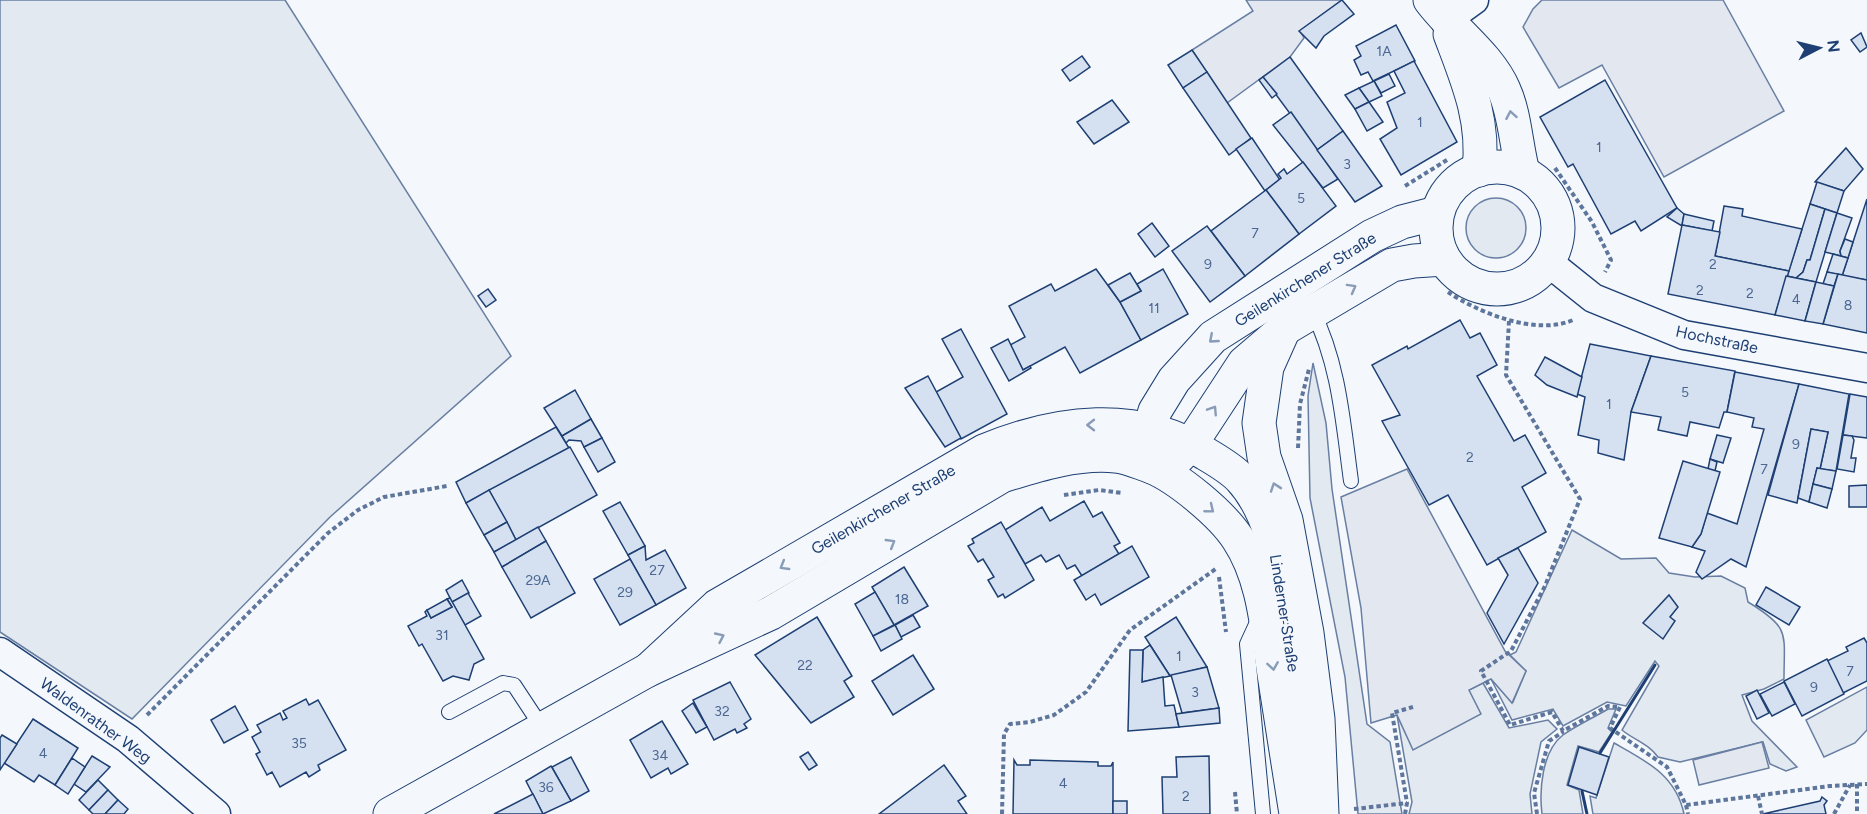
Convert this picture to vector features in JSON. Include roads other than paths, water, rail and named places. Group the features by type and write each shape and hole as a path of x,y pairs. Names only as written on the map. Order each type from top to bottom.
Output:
{"main road":[{"path":"1437,10 1478,113 1482,149 1479,170"},
{"path":"1437,10 1485,61 1504,88 1523,172"},
{"path":"1502,167 1523,172 1547,194 1555,210 1557,237 1548,262 1530,280 1507,289 1483,288 1460,278 1443,274 1435,229 1437,213 1443,198 1454,184 1479,170 1502,167"},
{"name":"Geilenkirchener Straße","path":"1158,469 1191,444 1245,363 1284,330 1305,298 1372,236 1402,222 1437,213"},
{"name":"Geilenkirchener Straße","path":"1158,469 1150,428 1163,394 1213,337 1305,298 1392,265 1414,261 1443,274"},
{"path":"1284,330 1267,367 1259,423 1264,457 1286,520 1307,633 1318,719 1322,814"},
{"name":"Geilenkirchener Straße","path":"648,670 717,606 984,451 1019,436 1052,428 1083,425 1150,428 1191,444"},
{"name":"Linderner Straße","path":"1191,444 1240,479 1263,515 1277,554 1291,636 1302,723 1322,814"},
{"name":"Geilenkirchener Straße","path":"390,814 648,670 771,613 1002,476 1036,465 1070,459 1116,456 1158,469"},
{"name":"Linderner Straße","path":"1158,469 1222,520 1238,539 1252,567 1264,608 1296,814"}],"street":[{"path":"1437,10 1474,0"},
{"name":"Hochstraße","path":"1548,262 1593,298 1684,335 1867,368"},
{"name":"Waldenrather Weg","path":"0,652 128,739 216,814"}],"lane":[{"path":"1305,298 1327,340 1335,368 1351,481"},
{"path":"1263,814 1247,644 1264,608"},
{"path":"449,712 503,683 514,685 543,729"}]}
